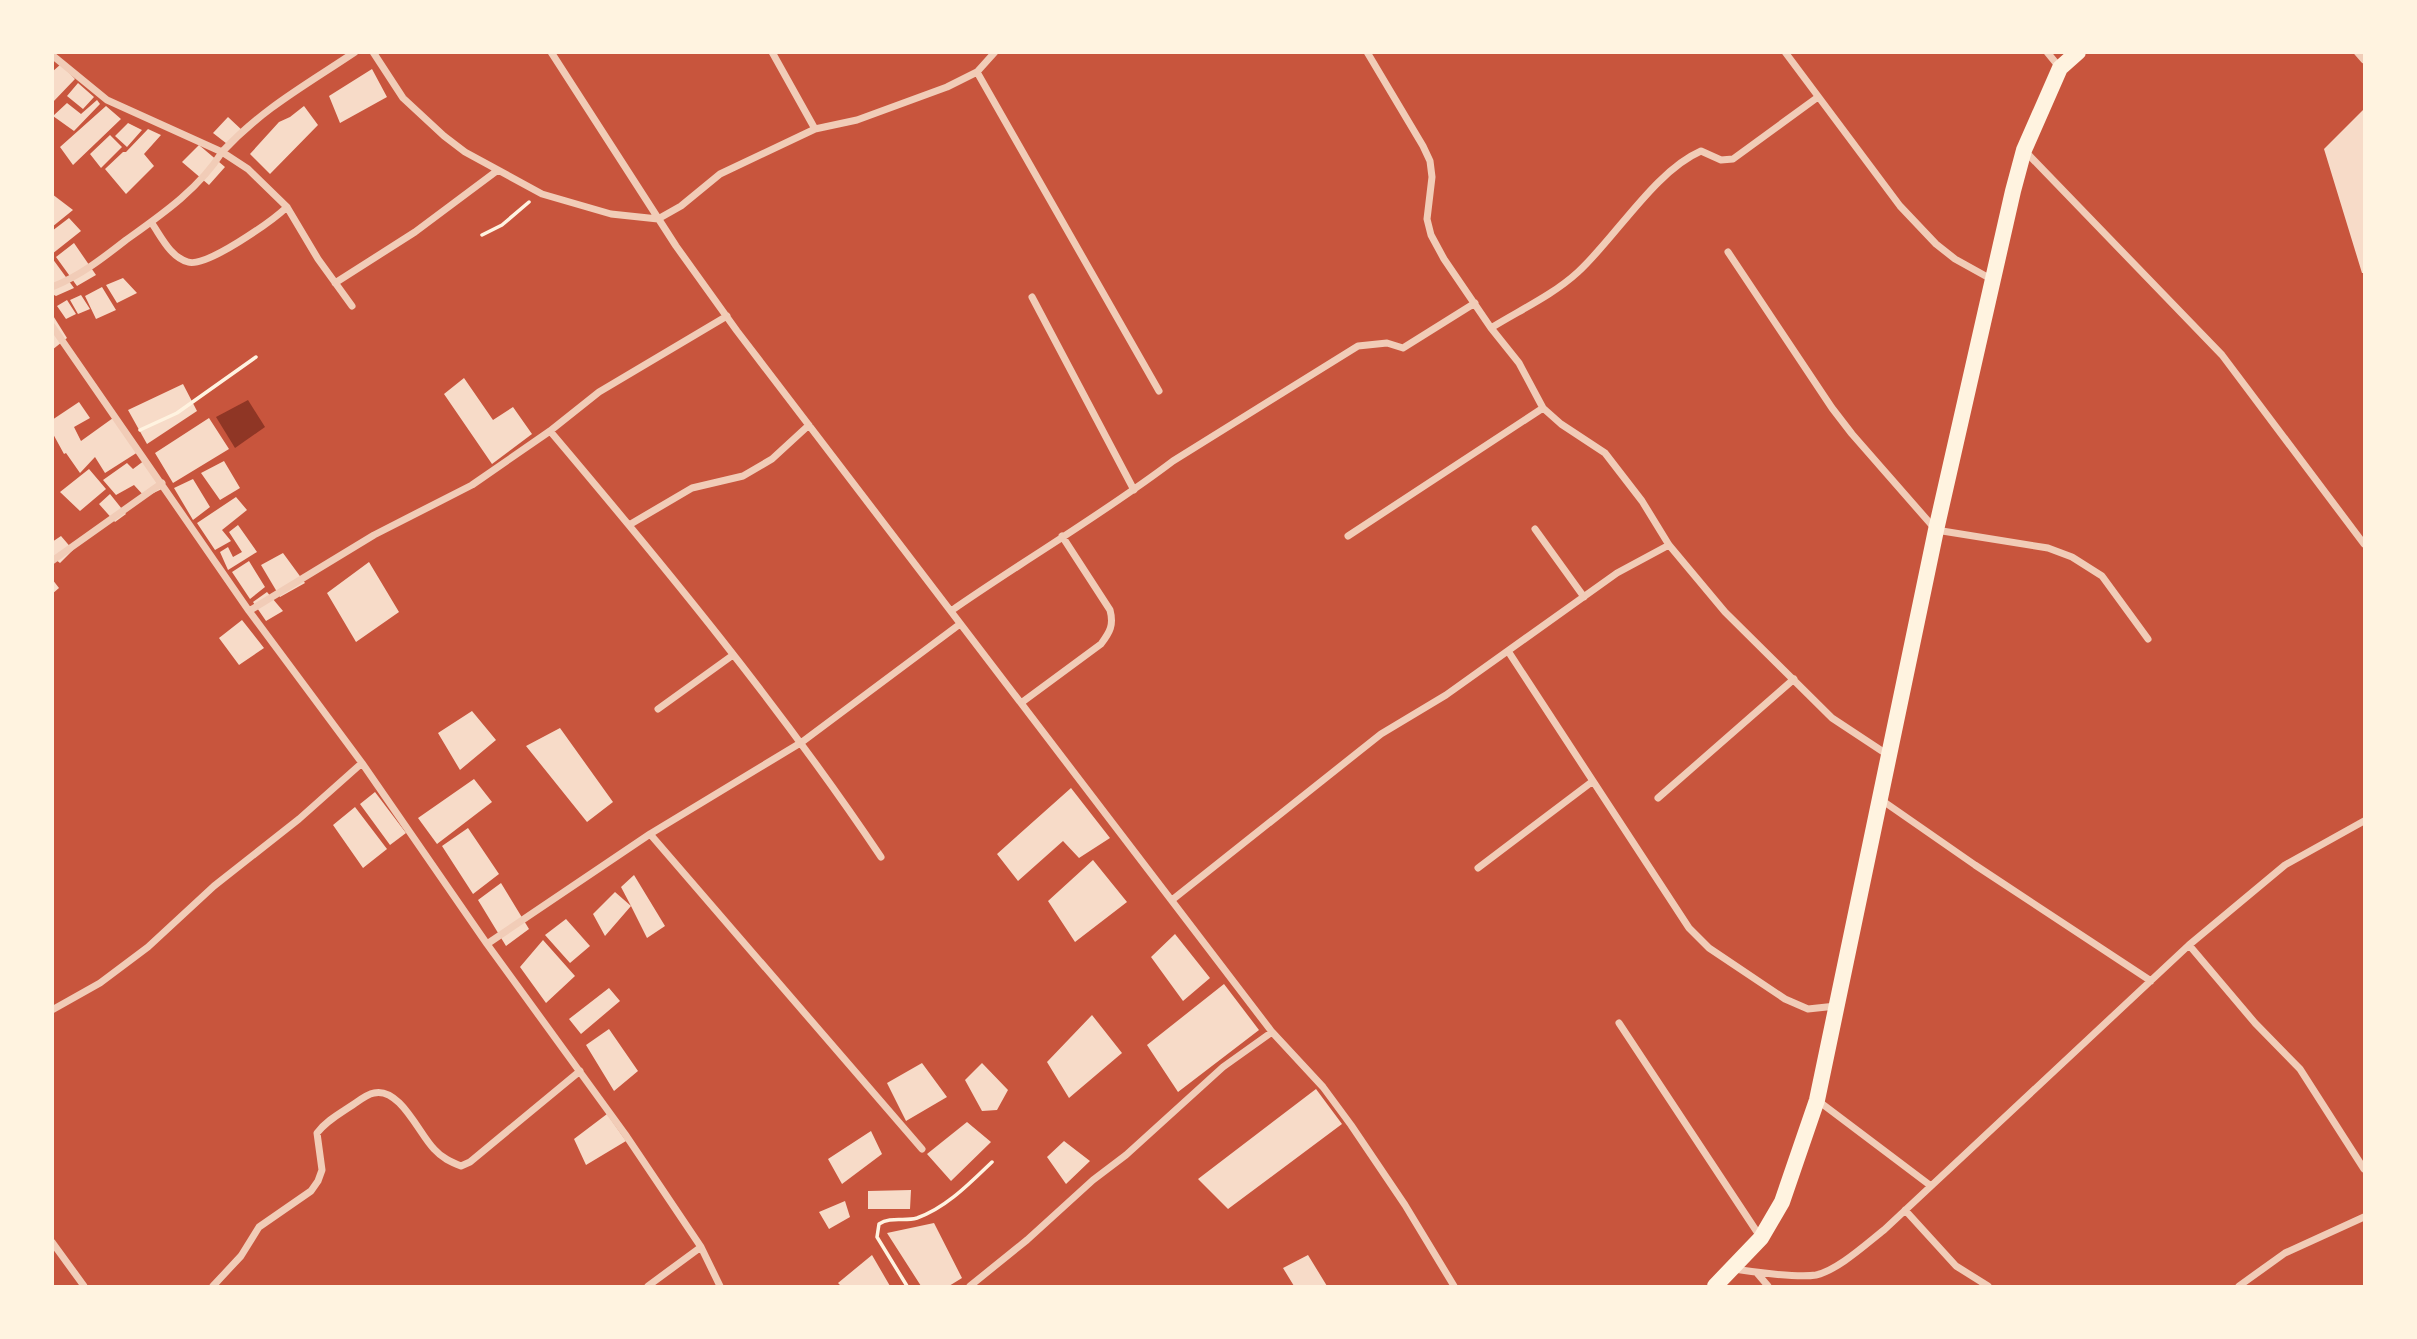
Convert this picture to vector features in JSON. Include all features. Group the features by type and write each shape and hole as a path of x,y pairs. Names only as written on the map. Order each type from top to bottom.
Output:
{"main road":[{"path":"1715,1286 1761,1238 1782,1202 1817,1100 1936,530 2024,150 2060,68 2078,52"}],"street":[{"path":"52,287 78,275 151,222 203,176 245,127 267,109 355,52"},
{"path":"373,52 403,98 465,152 542,194 611,214 658,219 681,206 720,174 815,129 886,110 947,87 976,72 995,52"},
{"path":"551,52 658,219 727,316 1272,1032 1323,1087 1405,1205 1454,1286"},
{"path":"772,52 815,129"},
{"path":"1367,52 1430,161 1432,177 1427,219 1432,235 1444,259 1491,328 1519,363 1543,408 1561,424 1605,453 1642,501 1669,545 1725,612 1832,718 1889,755"},
{"path":"1785,52 1900,206 1955,259 1992,280"},
{"path":"2047,52 2060,68"},
{"path":"2357,52 2364,60"},
{"path":"52,55 107,100 222,152 248,169 287,207 352,306"},
{"path":"976,72 1159,391"},
{"path":"1491,328 1560,286 1579,271 1674,166 1701,151 1721,160 1733,159 1818,97"},
{"path":"2024,150 2222,355 2364,544"},
{"path":"335,283 415,232 498,170"},
{"path":"151,222 170,250 179,259 191,264 206,261 274,219 287,207"},
{"path":"1728,252 1832,408 1936,530 2048,548 2072,557 2102,576 2148,639"},
{"path":"1032,297 1134,490"},
{"path":"951,611 1185,454 1358,346 1387,343 1403,348 1475,303"},
{"path":"249,611 374,536 472,485 550,432 599,392 727,316"},
{"path":"52,326 249,611 362,763 487,944 580,1071 701,1247 720,1286"},
{"path":"1348,536 1543,408"},
{"path":"629,525 692,488 743,476 772,459 809,425"},
{"path":"550,432 629,525 802,742 881,857"},
{"path":"52,561 162,483"},
{"path":"1535,528 1584,597"},
{"path":"1021,703 1101,644 1110,633 1113,622 1110,610 1062,536"},
{"path":"1172,900 1381,734 1446,695 1617,573 1669,545"},
{"path":"487,944 650,834 802,742 960,624"},
{"path":"1508,651 1689,928 1709,948 1785,999 1808,1009 1836,1006"},
{"path":"658,709 733,655"},
{"path":"1658,798 1794,679"},
{"path":"52,1010 100,983 148,947 214,886 299,819 362,763"},
{"path":"1478,868 1593,781"},
{"path":"1880,798 1975,865 2151,981"},
{"path":"1733,1269 1758,1273 1816,1275 1843,1262 1906,1210 2189,945 2286,865 2364,821"},
{"path":"650,834 922,1149"},
{"path":"2189,945 2255,1023 2301,1069 2364,1170"},
{"path":"1619,1023 1761,1238"},
{"path":"970,1286 1126,1155 1223,1067 1272,1032"},
{"path":"213,1286 241,1256 259,1227 311,1191 322,1170 317,1133 322,1126 355,1104 374,1093 386,1093 395,1098 432,1148 442,1157 461,1166 470,1162 580,1071"},
{"path":"1817,1100 1931,1186"},
{"path":"1906,1210 1956,1266 1989,1286"},
{"path":"2239,1286 2285,1253 2364,1217"},
{"path":"52,1241 84,1286"},
{"path":"648,1286 701,1247"},
{"path":"1758,1273 1768,1286"}],"path":[{"path":"482,235 502,225 514,212 542,194"},
{"path":"129,435 177,413 256,356"},
{"path":"907,1286 877,1237 879,1224 887,1220 910,1220 926,1214 960,1192 992,1162"}],"shaded area":[{"path":"248,400 265,427 235,448 216,417"}],"building":[{"path":"61,64 75,79 52,103 52,72"},
{"path":"372,69 387,97 340,123 329,96"},
{"path":"78,83 94,97 83,109 67,96"},
{"path":"97,100 100,104 74,131 53,116 67,103 81,114"},
{"path":"106,106 121,119 73,165 60,147"},
{"path":"304,106 318,125 270,174 250,154 279,122"},
{"path":"2364,109 2364,273 2362,273 2324,149"},
{"path":"228,117 244,132 231,147 213,133"},
{"path":"128,123 142,130 127,147 115,136"},
{"path":"148,129 161,135 144,154 154,166 126,194 105,169"},
{"path":"110,135 122,147 101,168 90,154"},
{"path":"199,145 225,167 209,185 182,162"},
{"path":"52,194 73,210 52,227"},
{"path":"69,218 81,231 52,254 52,231"},
{"path":"74,243 96,275 77,286 56,257"},
{"path":"52,258 74,288 56,296 52,294"},
{"path":"123,278 137,293 117,303 106,285"},
{"path":"102,287 116,310 96,319 85,296"},
{"path":"81,295 90,309 78,314 70,300"},
{"path":"67,300 76,314 66,319 57,306"},
{"path":"52,314 67,338 52,350"},
{"path":"464,378 493,420 513,407 532,434 492,464 444,394"},
{"path":"183,384 197,411 147,444 128,410"},
{"path":"79,402 90,418 74,427 81,441 113,418 138,452 105,473 95,457 80,473 66,453 64,454 52,432 52,420"},
{"path":"209,418 229,449 173,483 155,453"},
{"path":"145,460 162,489 145,497 134,485 116,495 103,480 127,463 133,469"},
{"path":"224,461 240,488 220,500 201,473"},
{"path":"89,469 106,489 80,511 60,492"},
{"path":"193,479 210,507 193,520 174,488"},
{"path":"110,494 126,514 115,522 99,504"},
{"path":"236,497 247,510 222,530 231,541 215,550 197,523"},
{"path":"238,525 257,552 228,570 220,552 228,547 233,557 242,552 229,532"},
{"path":"61,536 73,550 60,563 52,557 52,542"},
{"path":"283,553 305,583 280,597 261,565"},
{"path":"249,561 265,587 250,599 232,572"},
{"path":"369,562 399,612 356,642 327,593"},
{"path":"52,579 59,588 52,594"},
{"path":"267,592 283,611 266,621 253,602"},
{"path":"242,620 264,648 239,665 219,638"},
{"path":"472,711 496,740 460,770 438,733"},
{"path":"560,728 613,802 587,822 526,746"},
{"path":"474,779 492,802 437,844 418,818"},
{"path":"1071,788 1110,838 1079,858 1063,841 1018,881 997,854"},
{"path":"375,792 406,833 390,845 360,804"},
{"path":"355,807 387,849 363,868 333,825"},
{"path":"468,828 499,874 473,894 442,846"},
{"path":"1093,860 1127,902 1075,942 1048,901"},
{"path":"634,875 665,926 647,938 621,887"},
{"path":"501,883 529,929 506,946 478,900"},
{"path":"615,892 631,906 605,936 593,914"},
{"path":"566,919 590,946 570,963 545,935"},
{"path":"1175,934 1210,978 1183,1001 1151,957"},
{"path":"543,940 575,976 546,1003 520,967"},
{"path":"1224,984 1259,1030 1178,1092 1147,1045"},
{"path":"609,988 620,1001 581,1034 569,1019"},
{"path":"1092,1015 1122,1053 1069,1098 1047,1062"},
{"path":"609,1029 638,1071 614,1091 586,1045"},
{"path":"922,1063 947,1097 906,1121 887,1083"},
{"path":"982,1063 1008,1090 997,1110 982,1111 965,1080"},
{"path":"1316,1089 1342,1124 1228,1209 1198,1179"},
{"path":"607,1114 626,1141 586,1165 574,1139"},
{"path":"967,1122 991,1142 951,1181 927,1154"},
{"path":"871,1131 882,1154 842,1184 828,1159"},
{"path":"1064,1141 1090,1161 1066,1184 1047,1157"},
{"path":"911,1190 910,1209 868,1209 868,1191"},
{"path":"845,1201 850,1217 829,1229 819,1212"},
{"path":"934,1223 962,1278 949,1286 921,1286 887,1233"},
{"path":"872,1255 890,1286 841,1286 838,1283"},
{"path":"1308,1255 1327,1286 1294,1286 1283,1268"}]}
